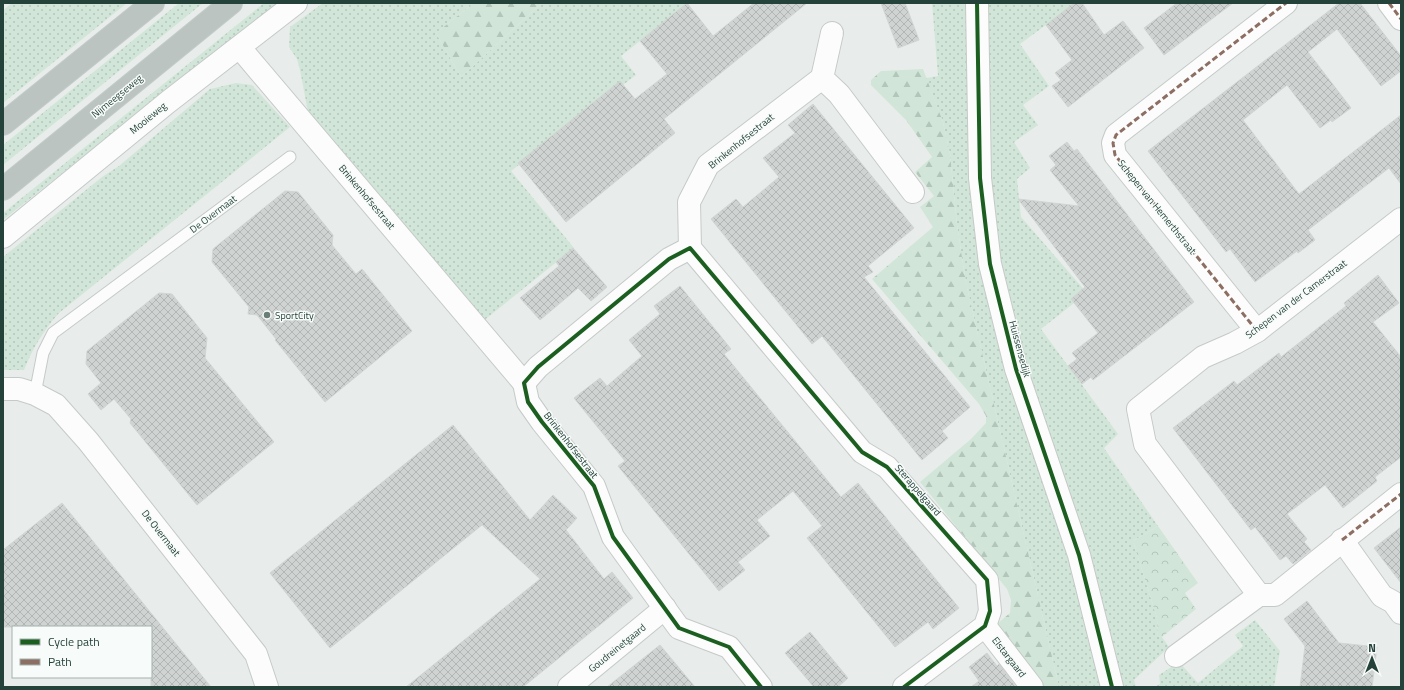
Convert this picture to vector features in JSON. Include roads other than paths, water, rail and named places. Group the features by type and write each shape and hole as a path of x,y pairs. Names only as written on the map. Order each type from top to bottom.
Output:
{"highway":[{"path":"3,124 153,3"},
{"name":"Nijmeegseweg","path":"3,189 232,3"}],"street":[{"name":"Mooieweg","path":"3,237 168,102 240,48 296,3"},
{"name":"Huissensedijk","path":"977,3 980,178 990,264 1016,369 1079,555 1112,687"},
{"name":"Schepen van Hemerthstraat","path":"1257,331 1115,155 1113,142 1116,135 1286,3"},
{"path":"1389,3 1401,18"},
{"path":"832,33 822,78 839,94 913,192"},
{"name":"Brinkenhofsestraat","path":"240,48 524,383 528,402 542,422 594,486 613,537 679,628 729,647 761,687"},
{"name":"Brinkenhofsestraat","path":"690,248 689,202 708,165 822,78"},
{"name":"Schepen van der Camerstraat","path":"1259,596 1145,444 1138,409 1203,357 1235,343 1257,331 1401,220"},
{"path":"524,383 538,367 663,264 690,248"},
{"name":"Sterappelgaard","path":"690,248 862,452 887,467 987,580 990,611 985,626"},
{"name":"De Overmaat","path":"3,389 18,389 36,394 56,405 88,441 256,654 267,687"},
{"path":"1176,656 1259,596 1275,596 1342,540 1401,494"},
{"path":"1342,540 1382,596 1393,602 1401,613"},
{"name":"Goudreinetgaard","path":"569,687 665,608"},
{"path":"904,687 985,626"},
{"name":"Elstargaard","path":"985,626 1032,687"}],"lane":[{"name":"De Overmaat","path":"36,394 43,353 53,333 290,157"}],"place":[{"name":"SportCity","path":"267,315"}]}
